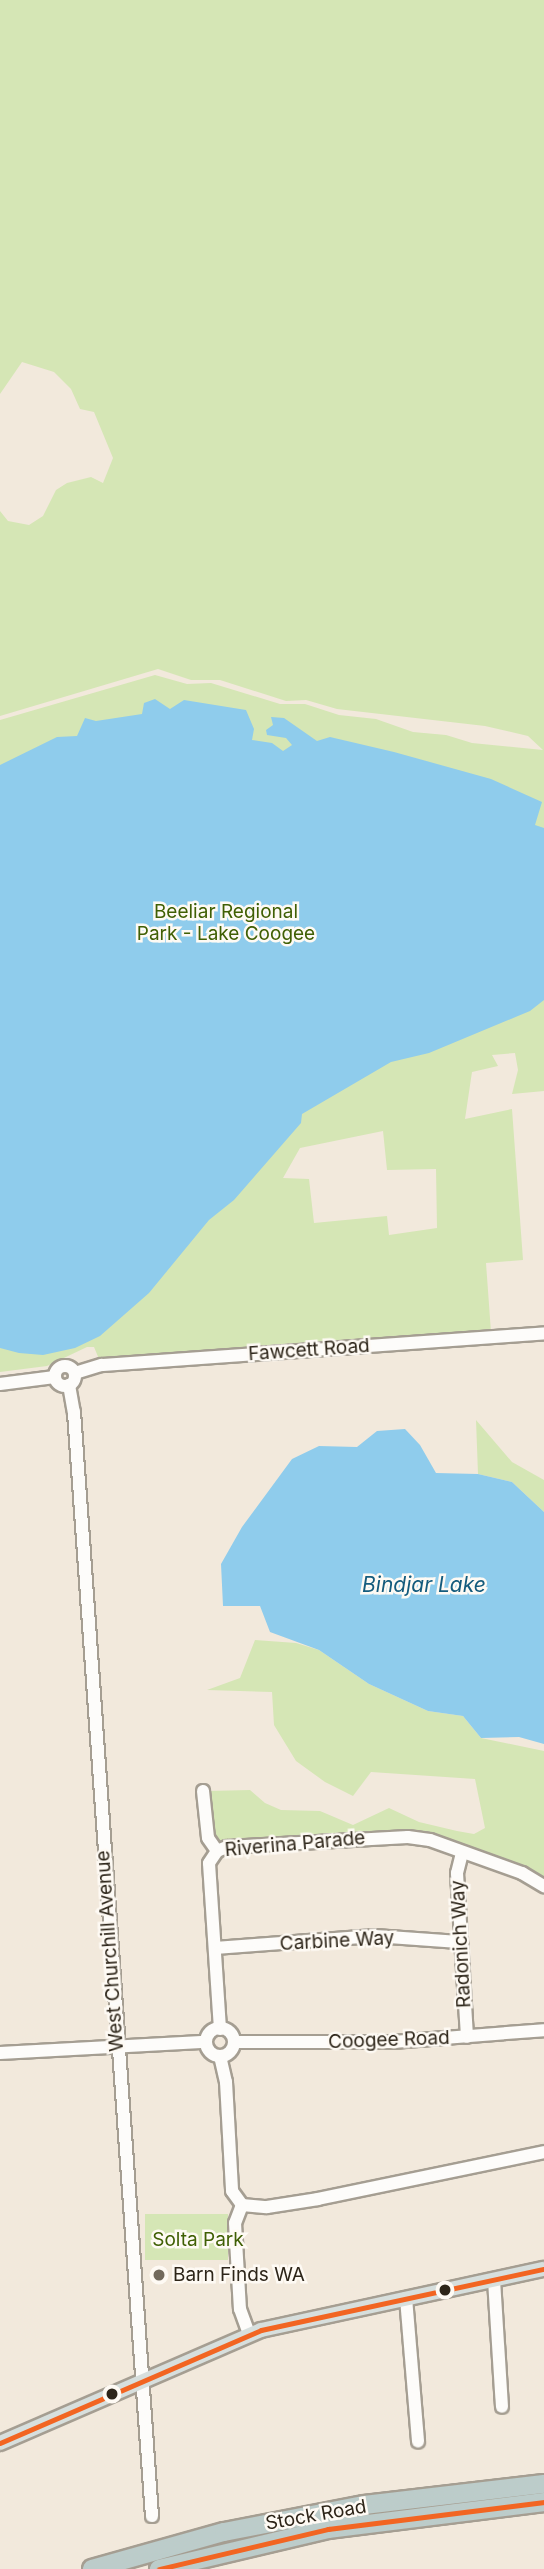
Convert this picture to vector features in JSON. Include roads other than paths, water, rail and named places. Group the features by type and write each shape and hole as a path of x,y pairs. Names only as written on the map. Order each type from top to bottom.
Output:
{"highway":[{"name":"Stock Road","path":"92,2569 224,2532 364,2505 544,2484"},
{"name":"Stock Road","path":"159,2569 328,2529 544,2502"}],"main road":[{"path":"0,2443 248,2334 544,2269"}],"street":[{"name":"Fawcett Road","path":"75,1373 102,1366 544,1333"},
{"path":"0,1384 55,1377 63,1366 69,1366 75,1373 75,1380 69,1385 60,1385 55,1377"},
{"name":"West Churchill Avenue","path":"69,1385 74,1412 152,2516"},
{"path":"204,1791 208,1838 217,1851"},
{"name":"Riverina Parade","path":"220,2029 209,1863 217,1851 227,1847 392,1835 430,1840 522,1873 544,1885"},
{"name":"Radonich Way","path":"462,1853 457,1873 459,1942 467,2036"},
{"name":"Carbine Way","path":"215,1948 375,1936 459,1942"},
{"path":"220,2029 230,2032 234,2042 230,2053 220,2056 210,2052 206,2042 211,2032 220,2029"},
{"name":"Coogee Road","path":"234,2042 393,2042 544,2030"},
{"path":"0,2053 206,2042"},
{"path":"220,2056 226,2082 232,2191 242,2205 267,2207 318,2199 544,2152"},
{"path":"242,2205 235,2224 240,2309 248,2334"},
{"path":"494,2280 502,2407"},
{"path":"406,2298 418,2442"}],"water":[{"name":"Beeliar Regional Park - Lake Coogee","path":"155,699 170,709 184,700 246,710 254,729 252,740 272,743 283,751 292,745 286,738 267,735 266,730 273,725 271,717 284,718 317,741 330,737 394,752 491,779 542,802 535,825 544,828 544,1000 530,1011 429,1053 391,1062 302,1114 301,1123 234,1200 209,1220 149,1293 100,1336 75,1348 43,1355 19,1353 0,1348 0,765 57,737 77,736 85,718 96,721 142,714 144,703"},
{"name":"Bindjar Lake","path":"405,1429 420,1445 436,1473 478,1474 512,1482 544,1512 544,1744 519,1737 481,1738 463,1716 428,1711 369,1684 319,1650 270,1632 260,1606 223,1606 221,1564 242,1527 292,1459 319,1446 357,1447 377,1431"}],"place":[{"name":"Barn Finds WA","path":"159,2275"}],"park label":[{"name":"Solta Park","path":"198,2240"}]}
